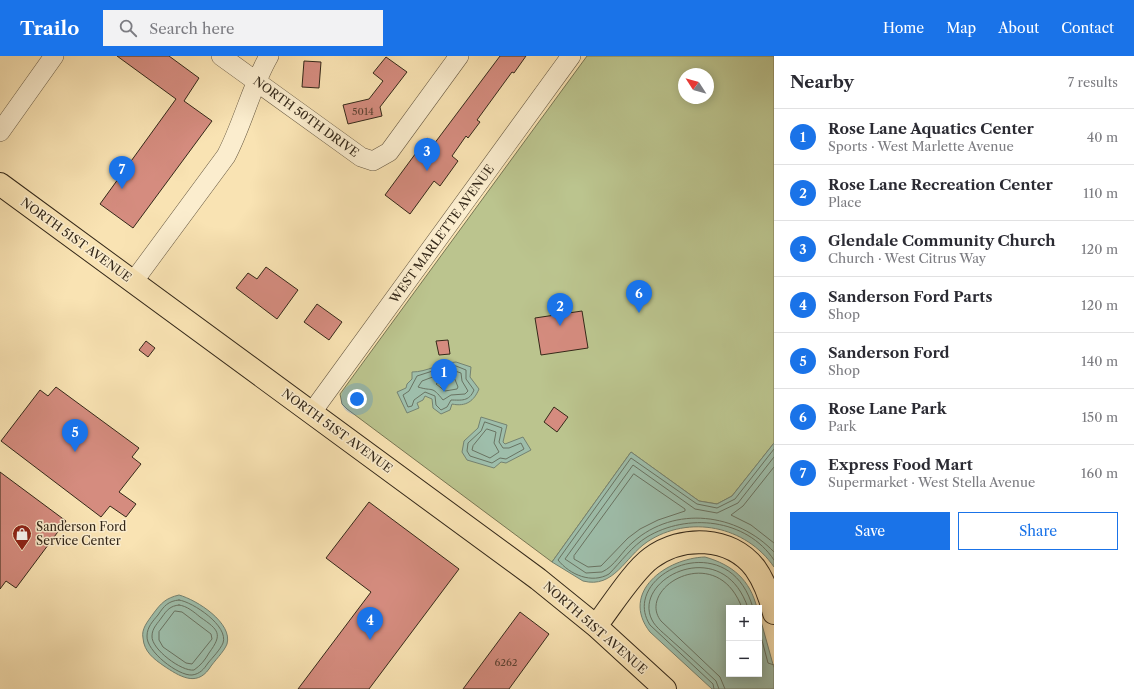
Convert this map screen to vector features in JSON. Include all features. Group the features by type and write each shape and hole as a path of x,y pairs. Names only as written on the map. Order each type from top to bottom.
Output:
{"main road":[{"name":"NORTH 51ST AVENUE","path":"0,184 538,579 596,626 665,689"},
{"path":"596,626 650,559 673,546 692,542 706,542 727,548 748,561 767,589 774,613"}],"street":[{"path":"0,132 54,56"},
{"name":"NORTH 50TH DRIVE","path":"221,56 361,157 373,161 389,152 459,56"},
{"path":"133,282 226,156 236,137 256,82 269,56"},
{"name":"WEST MARLETTE AVENUE","path":"312,412 571,56"}],"green space":[{"path":"587,56 774,56 774,443 732,496 717,504 699,501 631,452 552,562 342,404 340,394"}],"water":[{"path":"456,362 471,367 470,377 479,389 475,397 465,404 452,404 450,410 441,414 433,408 432,399 425,396 423,400 417,403 419,408 407,413 397,392 406,388 407,384 412,379 412,372 423,371 444,364"},
{"path":"481,417 507,425 503,442 505,444 523,437 531,450 506,463 501,462 494,468 467,460 462,452 464,441 478,428"},
{"path":"774,443 774,567 762,553 748,542 733,534 716,529 698,527 681,528 663,533 639,548 618,570 603,580 594,582 583,581 552,562 631,452 699,501 717,504 732,496"},
{"path":"705,557 724,564 739,575 750,589 756,605 726,605 726,677 762,677 762,625 774,668 774,689 712,689 650,632 642,617 640,604 644,591 652,580 663,571 690,559"},
{"path":"179,595 204,607 225,628 227,636 227,644 224,650 209,669 199,678 187,678 170,670 150,655 144,643 144,628 147,622 164,602"}],"building":[{"path":"117,56 169,56 199,78 184,101 212,121 133,228 100,204 176,99"},
{"path":"500,56 526,56 514,73 512,72 477,120 480,122 468,138 466,136 452,156 458,161 440,186 434,181 410,214 385,195 427,138 434,144"},
{"path":"386,57 407,72 380,107 382,116 348,124 343,105 369,99 383,81 373,73"},
{"path":"304,61 321,62 319,88 302,87"},
{"path":"266,267 298,290 277,319 236,288 248,273 257,279"},
{"path":"317,304 342,322 329,340 304,322"},
{"path":"582,311 588,348 541,355 535,318"},
{"path":"448,340 450,354 439,355 436,341"},
{"path":"146,341 155,348 148,357 139,350"},
{"path":"56,387 139,448 132,457 141,464 119,492 136,504 126,517 110,506 101,517 1,441 40,390 48,396"},
{"path":"554,407 568,417 557,432 544,422"},
{"name":"Sanderson Ford Service Center","path":"0,472 66,521 16,588 6,581 0,589"},
{"path":"369,502 459,569 369,689 298,689 371,592 326,558"},
{"path":"520,612 549,634 509,689 463,689"}],"place":[{"name":"Glendale Community Church","path":"427,171"},
{"name":"Express Food Mart","path":"122,189"},
{"name":"Rose Lane Park","path":"639,313"},
{"name":"Rose Lane Recreation Center","path":"560,326"},
{"name":"Rose Lane Aquatics Center","path":"444,392"},
{"name":"Sanderson Ford","path":"75,452"},
{"name":"Sanderson Ford Service Center","path":"22,551"},
{"name":"Sanderson Ford Parts","path":"370,640"}]}
